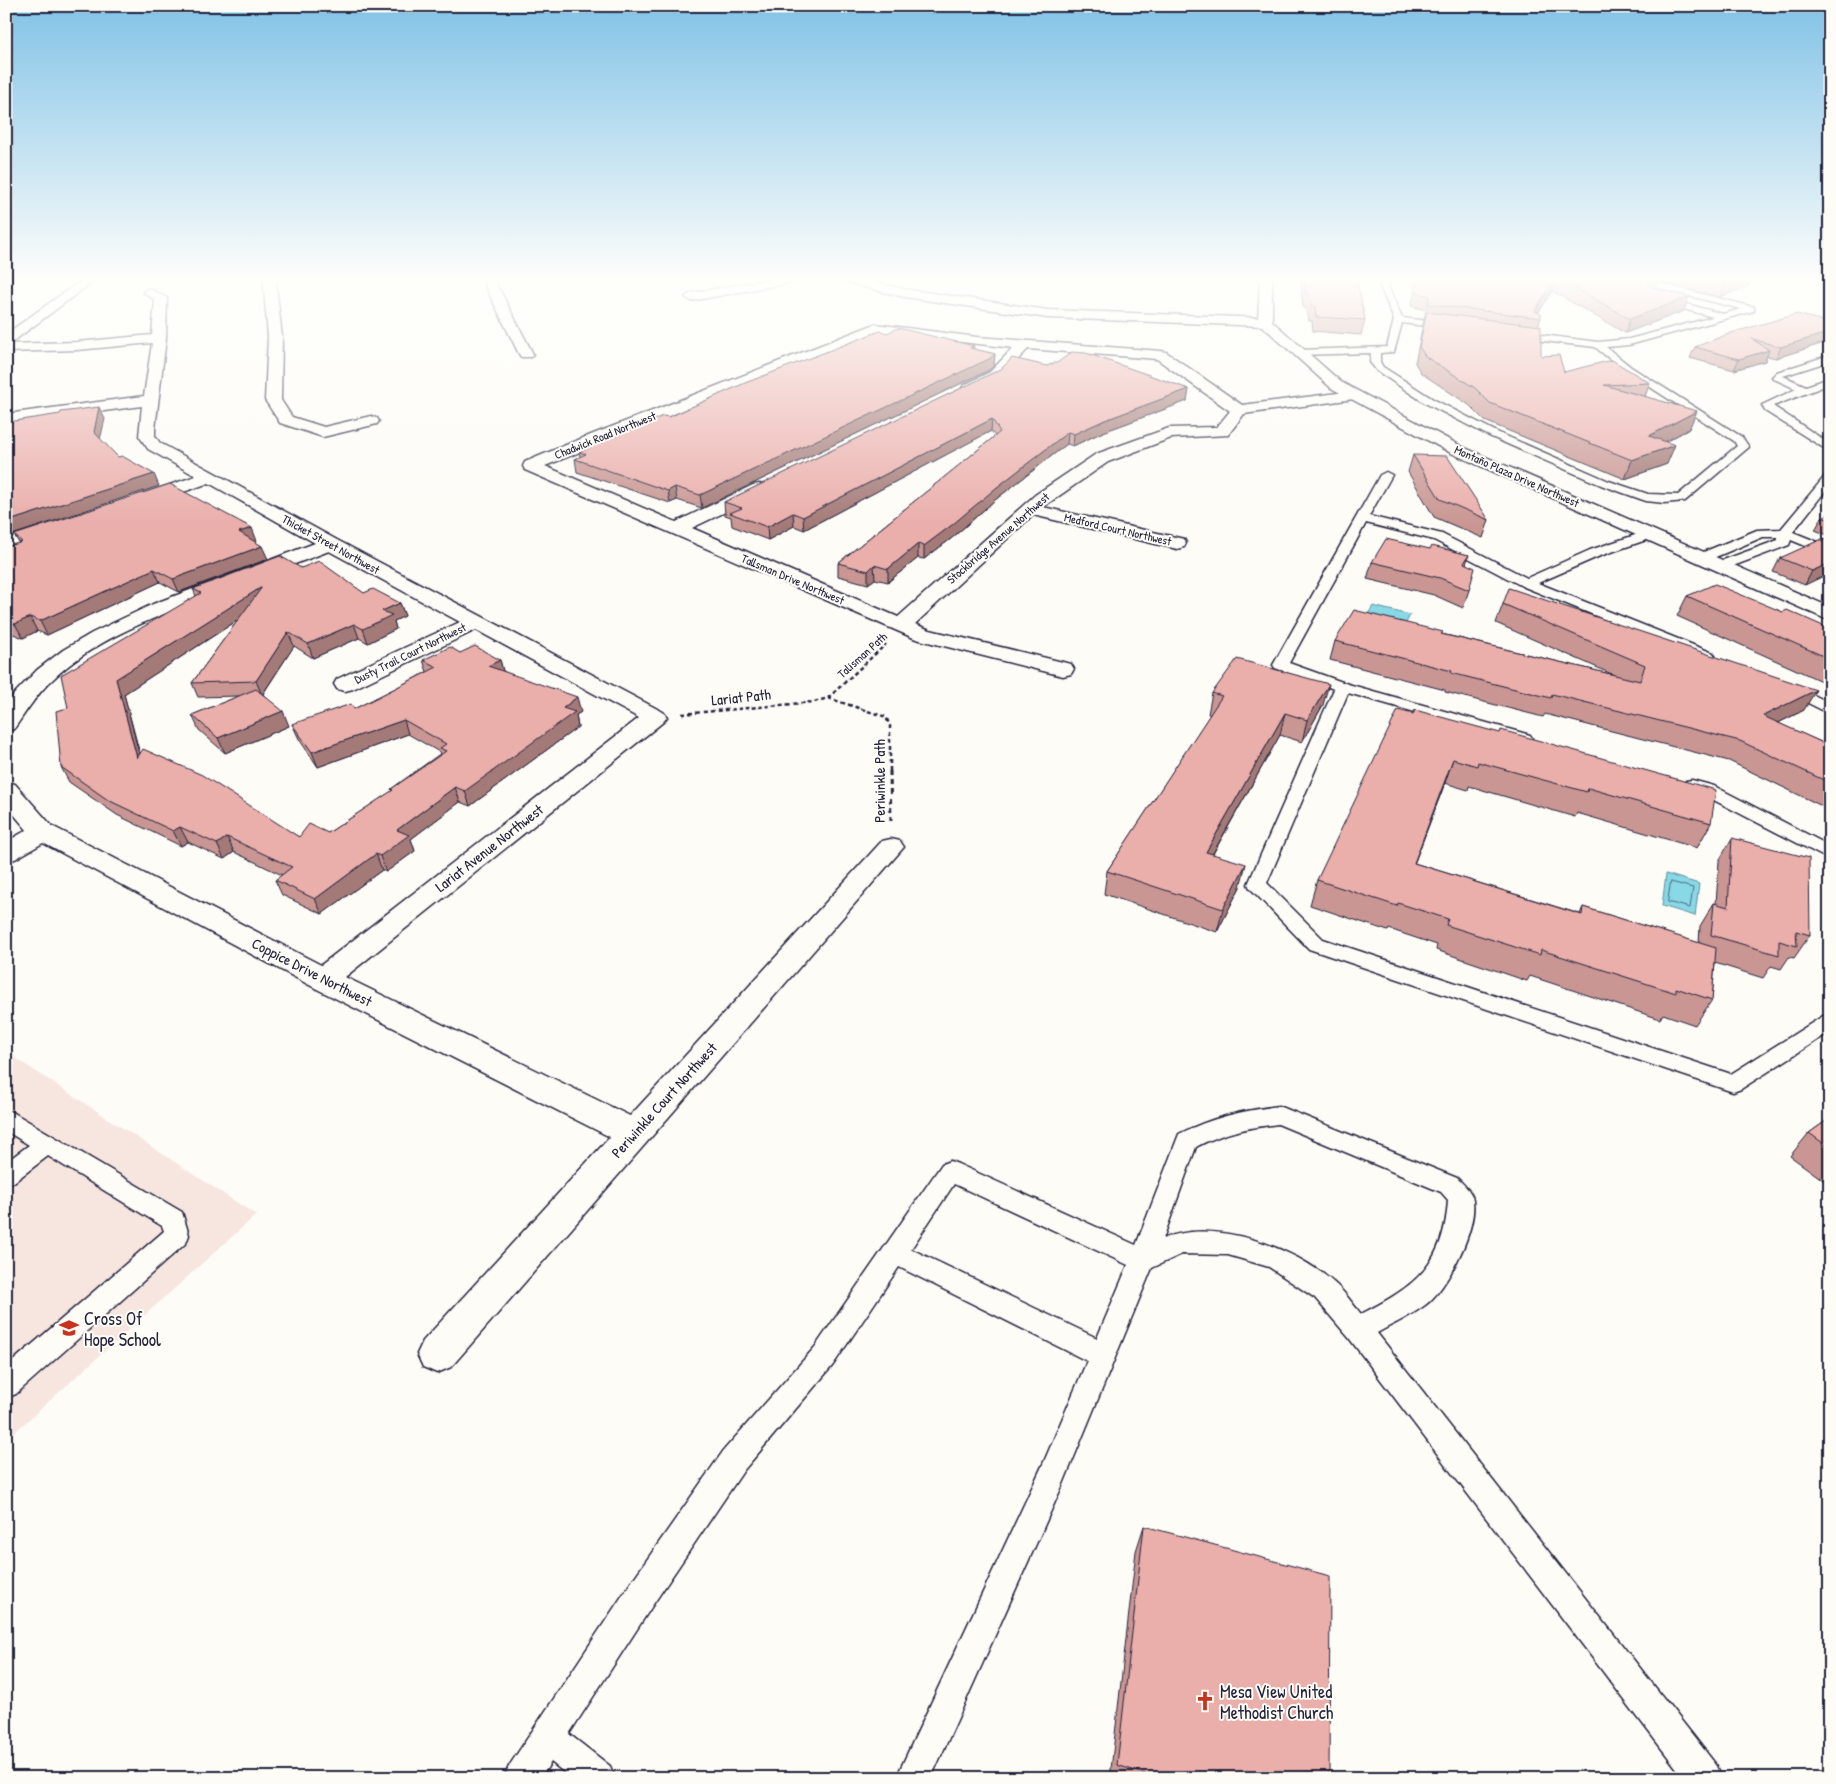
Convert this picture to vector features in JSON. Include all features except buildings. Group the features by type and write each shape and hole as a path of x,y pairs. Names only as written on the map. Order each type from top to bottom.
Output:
{"street":[{"name":"Thicket Street Northwest","path":"156,360 147,436 154,446 330,544 655,717"},
{"path":"274,360 273,400 286,420 323,432 371,420"},
{"name":"Chadwick Road Northwest","path":"531,466 593,439 793,360"},
{"path":"954,396 995,374 1009,360"},
{"path":"1168,360 1239,410 1354,395"},
{"name":"Montaño Plaza Drive Northwest","path":"1307,360 1336,386 1457,450 1830,616"},
{"path":"6,418 150,400"},
{"name":"Stockbridge Avenue Northwest","path":"905,627 1041,498 1102,458 1169,433 1222,432 1239,410"},
{"name":"Tallsman Drive Northwest","path":"531,466 923,635 1063,669"},
{"path":"127,505 211,477"},
{"path":"676,528 775,482"},
{"name":"Medford Court Northwest","path":"1029,509 1177,543"},
{"path":"6,545 71,523"},
{"path":"6,724 11,714 30,689 84,646 139,617 330,544"},
{"name":"Dusty Trail Court Northwest","path":"345,684 476,622"},
{"path":"6,691 30,689"},
{"name":"Lariat Avenue Northwest","path":"323,979 655,717"},
{"name":"Coppice Drive Northwest","path":"6,789 43,832 323,979 633,1133"},
{"path":"6,853 43,832"},
{"name":"Periwinkle Court Northwest","path":"437,1354 891,847"}],"lane":[{"path":"1375,360 1380,369 1445,410 1522,448 1646,497 1664,500 1681,498 1744,447 1738,439 1617,360"},
{"path":"1805,389 1777,377 1780,374 1823,360"},
{"path":"1827,384 1805,389 1767,405 1830,449"},
{"path":"1816,440 1830,440"},
{"path":"1386,475 1280,665 1344,687 1535,741"},
{"path":"1720,566 1784,542 1785,533 1830,477"},
{"path":"1362,518 1438,537 1526,582 1720,660"},
{"path":"1701,558 1761,533 1785,533 1830,552"},
{"path":"1526,582 1595,553 1648,535"},
{"path":"1776,683 1830,709"},
{"path":"1344,687 1257,884 1316,944 1733,1083 1830,1022"},
{"path":"1679,782 1708,790 1830,854"},
{"path":"913,1778 1053,1474 1143,1260 1187,1140 1210,1129 1240,1120 1279,1115 1449,1185 1460,1197 1460,1212 1450,1249 1439,1272 1418,1294 1358,1329"},
{"path":"6,1119 173,1220 177,1235 6,1386"},
{"path":"6,1175 47,1144"},
{"path":"521,1778 643,1592 734,1460 824,1356 950,1171 1143,1260"},
{"path":"1143,1260 1180,1242 1228,1244 1276,1258 1324,1290 1358,1329 1706,1778"},
{"path":"894,1253 1103,1355"},
{"path":"547,1738 598,1778"}],"path":[{"name":"Talisman Path","path":"828,698 905,627"},
{"name":"Lariat Path","path":"655,717 814,702 828,698"},
{"name":"Periwinkle Path","path":"828,698 886,716 890,726 891,847"}],"shaded area":[{"name":"Cross Of Hope School","path":"6,1052 256,1215 6,1440"}],"water":[{"path":"1373,606 1410,615 1406,623 1368,614"},
{"path":"1666,874 1699,884 1695,916 1662,906"}],"place":[{"name":"Cross Of Hope School","path":"69,1328"},
{"name":"Mesa View United Methodist Church","path":"1205,1701"}]}
